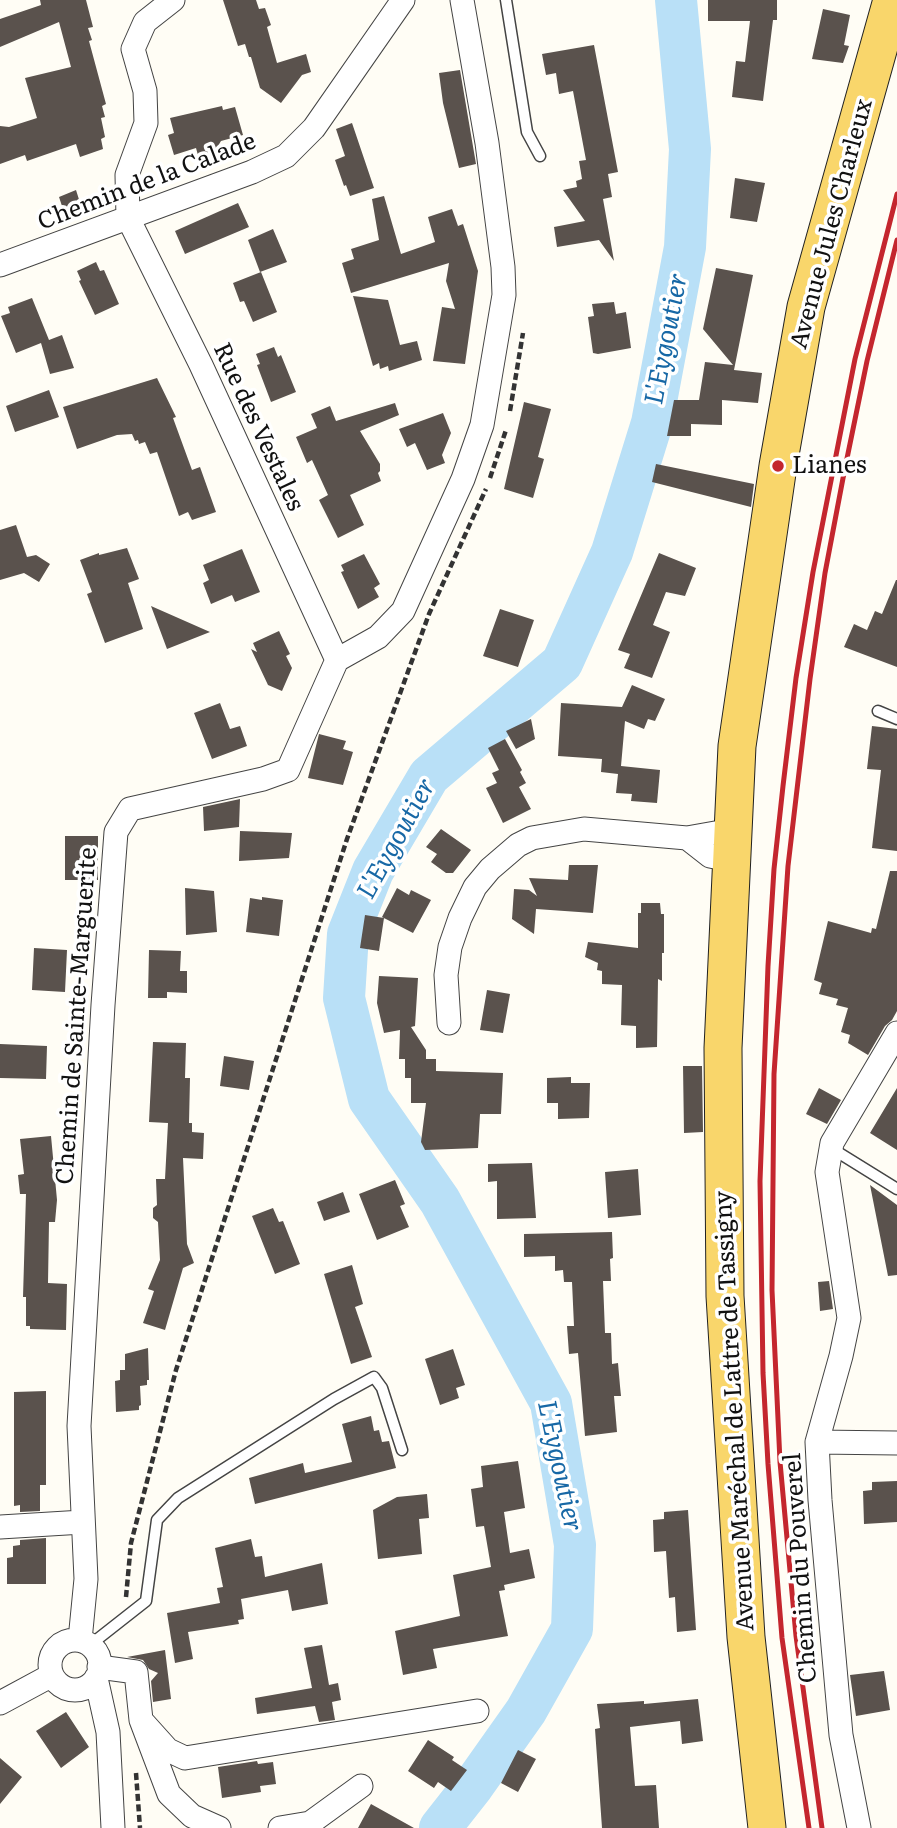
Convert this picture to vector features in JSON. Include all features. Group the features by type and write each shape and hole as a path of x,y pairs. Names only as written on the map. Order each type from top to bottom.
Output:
{"main road":[{"name":"Avenue Jules Charleux","path":"781,450 806,307 892,0"},
{"path":"880,46 897,6"},
{"name":"Avenue Maréchal de Lattre de Tassigny","path":"767,1828 746,1637 724,1296 723,1048 737,746 781,450"}],"street":[{"path":"128,218 127,175 146,123 145,92 133,49 145,22 173,0"},
{"name":"Chemin de la Calade","path":"0,265 252,172 286,156 314,128 403,0"},
{"path":"337,660 378,637 403,611 463,480 482,425 504,295 503,267 487,143 462,0"},
{"name":"Rue des Vestales","path":"128,218 201,365 337,660"},
{"name":"Chemin de Sainte-Marguerite","path":"85,1643 86,1579 79,1426 103,1005 116,832 130,809 263,779 288,770 337,660"},
{"path":"449,1023 446,975 450,947 460,918 475,887 490,869 518,845 532,838 584,829 687,838 731,845"},
{"name":"Chemin du Pouverel","path":"859,1828 841,1735 817,1442 842,1356 849,1318 827,1172 831,1148 897,1033"},
{"path":"817,1442 897,1443"},
{"path":"0,1527 83,1522"},
{"path":"113,1828 108,1732 97,1672 97,1655 85,1643 68,1641 54,1651 50,1660 52,1675 60,1685 73,1690 82,1689 97,1672 136,1672 141,1720 169,1794 192,1816 219,1828"},
{"path":"0,1703 52,1675"},
{"path":"141,1720 168,1750 185,1758 477,1711"},
{"path":"280,1828 310,1822 361,1786"}],"lane":[{"path":"506,0 527,132 540,156"},
{"path":"878,711 897,719"},
{"path":"831,1148 897,1189"},
{"path":"85,1643 146,1601 157,1520 178,1498 334,1399 374,1377 382,1388 402,1450"}],"path":[{"path":"510,412 522,346 523,322"},
{"path":"125,1604 131,1543 176,1370 347,839 429,614 478,508 505,439 507,426"}],"building":[{"path":"40,0 86,0 93,27 88,28 92,40 89,41 106,104 102,106 105,117 101,118 105,137 101,139 103,149 80,157 76,144 27,161 25,155 0,164 0,126 9,127 37,118 25,78 71,67 59,22 0,47 0,19 41,5"},
{"path":"223,0 256,0 259,9 265,8 271,25 267,27 277,63 306,54 311,72 302,75 281,103 260,88 245,44 238,46"},
{"path":"708,0 777,0 777,20 773,20 763,101 732,97 736,61 745,62 750,21 708,21"},
{"path":"823,9 850,15 844,45 849,46 843,63 812,59"},
{"path":"594,45 618,172 608,174 612,197 603,199 614,261 599,240 557,247 554,227 585,221 563,190 577,187 576,181 582,179 579,161 586,160 573,91 559,94 556,73 546,75 542,54"},
{"path":"460,70 476,164 459,168 443,103 439,73"},
{"path":"222,106 223,110 235,107 243,135 221,141 213,154 199,159 196,148 174,155 168,135 174,133 170,118"},
{"path":"352,123 374,188 350,196 335,160 345,156 336,129"},
{"path":"735,178 765,183 757,222 730,218"},
{"path":"76,190 82,209 65,215 59,197"},
{"path":"384,196 401,254 435,242 428,217 452,209 458,226 463,224 478,271 465,364 433,361 442,307 455,309 446,281 449,263 351,293 342,263 354,259 351,249 379,240 372,199"},
{"path":"238,203 249,227 185,254 175,231"},
{"path":"273,229 287,262 260,272 248,240"},
{"path":"96,262 100,271 104,270 119,304 95,315 77,271"},
{"path":"716,268 753,275 734,370 762,373 758,403 722,400 722,425 691,424 691,436 667,436 674,400 699,400 705,362 733,365 703,329"},
{"path":"261,272 277,312 253,322 244,301 240,302 233,283"},
{"path":"353,296 388,300 400,345 417,341 422,360 389,371 388,366 380,369 379,363 373,366"},
{"path":"32,298 49,340 62,335 74,368 50,374 41,343 16,353 1,316 10,313 8,307"},
{"path":"614,302 616,314 626,312 631,348 593,353 588,317 594,316 592,304"},
{"path":"274,347 278,357 281,355 296,392 271,402 257,365 260,364 256,354"},
{"path":"157,378 176,417 173,418 192,470 200,467 216,512 192,520 188,512 179,516 157,452 150,454 145,442 139,444 132,434 117,435 77,449 63,407"},
{"path":"49,390 59,417 15,432 6,406"},
{"path":"524,402 551,409 538,457 544,459 533,498 504,489"},
{"path":"395,403 399,415 360,431 380,464 378,473 381,481 350,495 364,525 338,538 319,500 328,495 312,460 307,463 296,437 317,428 311,414 330,406 336,421"},
{"path":"443,413 451,433 442,455 445,463 427,470 415,443 407,447 399,429"},
{"path":"656,464 754,484 751,507 652,482"},
{"path":"16,525 27,557 36,555 50,564 39,582 24,573 0,580 0,530"},
{"path":"127,548 139,579 128,583 143,629 105,643 87,594 92,592 80,560"},
{"path":"242,549 260,592 235,602 232,595 211,604 203,583 209,580 203,565"},
{"path":"659,553 696,568 685,596 666,592 653,625 670,632 652,678 624,668 630,654 618,650"},
{"path":"364,554 380,584 374,588 379,597 358,609 341,572 344,571 341,565"},
{"path":"896,580 897,667 844,647 854,624 867,630 875,611 882,614"},
{"path":"151,606 210,632 167,649"},
{"path":"500,609 534,620 518,667 483,656"},
{"path":"279,631 290,654 286,656 292,668 282,691 268,685 251,649 257,652 253,643"},
{"path":"632,685 665,699 655,721 648,719 644,729 625,721 621,766 660,770 657,803 631,801 632,794 616,793 618,774 601,772 602,759 558,756 561,703 622,707"},
{"path":"220,703 230,729 240,726 247,746 212,759 194,713"},
{"path":"531,719 535,739 516,749 506,731"},
{"path":"872,726 897,729 897,851 872,848 881,770 867,769"},
{"path":"319,734 346,741 343,749 353,752 343,785 308,778"},
{"path":"505,739 522,770 520,772 526,783 519,787 531,809 503,823 486,788 497,783 492,773 499,770 488,748"},
{"path":"240,799 239,827 204,831 203,807"},
{"path":"441,829 471,850 453,873 446,873 431,862 437,854 426,847"},
{"path":"240,831 292,833 289,858 239,861"},
{"path":"65,836 98,836 98,880 65,880"},
{"path":"569,865 598,865 593,913 536,909 534,934 512,919 514,889 529,890 537,896 529,878 568,880"},
{"path":"890,871 897,871 897,1011 868,1055 848,1043 850,1035 841,1032 848,1008 836,1005 838,999 819,994 822,983 814,980 828,921 871,933 872,928 876,929"},
{"path":"185,888 214,891 217,932 186,935"},
{"path":"397,888 409,895 411,890 431,900 413,933 382,917"},
{"path":"262,897 283,900 279,936 246,932 250,898 262,900"},
{"path":"641,903 660,903 661,914 664,914 664,953 662,981 658,979 657,1047 636,1048 636,1026 621,1025 622,985 602,984 602,971 597,970 598,963 585,957 588,942 638,948 638,913 641,913"},
{"path":"365,915 384,918 379,951 360,948"},
{"path":"34,948 67,950 65,992 32,990"},
{"path":"149,950 181,951 180,971 187,971 187,993 167,992 167,998 148,998"},
{"path":"379,976 418,978 415,1026 411,1027 426,1050 426,1059 436,1059 436,1071 503,1073 501,1114 480,1114 478,1148 425,1150 421,1142 426,1103 411,1103 411,1078 405,1078 405,1059 399,1059 400,1030 384,1033 377,1003"},
{"path":"487,990 510,994 503,1033 480,1030"},
{"path":"153,1042 186,1043 185,1078 190,1078 189,1123 192,1123 192,1132 204,1133 203,1159 183,1158 187,1244 194,1263 183,1268 165,1330 143,1323 154,1291 148,1289 160,1260 158,1222 153,1218 153,1208 157,1205 156,1179 165,1179 168,1123 149,1122"},
{"path":"0,1044 47,1046 46,1079 0,1078"},
{"path":"224,1056 254,1061 249,1090 220,1086"},
{"path":"683,1066 702,1066 703,1132 684,1133"},
{"path":"571,1077 571,1083 590,1083 589,1118 558,1119 558,1103 547,1103 547,1078"},
{"path":"819,1088 841,1100 827,1124 806,1114"},
{"path":"897,1088 897,1150 870,1133"},
{"path":"51,1136 57,1200 55,1222 49,1222 48,1283 67,1284 66,1330 30,1329 30,1326 26,1326 26,1297 23,1297 26,1194 20,1194 18,1175 24,1174 20,1139"},
{"path":"532,1163 536,1218 497,1219 497,1181 488,1182 488,1164"},
{"path":"638,1169 641,1215 608,1218 605,1172"},
{"path":"395,1180 405,1204 400,1206 409,1227 377,1240 359,1194"},
{"path":"870,1185 897,1205 897,1275 888,1276"},
{"path":"343,1192 350,1212 324,1221 317,1202"},
{"path":"273,1208 279,1222 283,1221 300,1264 275,1274 252,1216"},
{"path":"612,1232 611,1281 603,1281 605,1333 611,1333 612,1364 618,1363 621,1396 614,1396 617,1432 585,1436 578,1353 569,1354 567,1326 574,1326 572,1282 564,1282 563,1270 555,1271 555,1256 524,1257 524,1234"},
{"path":"352,1265 363,1304 355,1307 372,1357 351,1364 324,1274"},
{"path":"829,1281 833,1309 820,1311 818,1282"},
{"path":"148,1348 149,1380 147,1385 140,1386 139,1410 116,1412 115,1381 120,1380 120,1370 125,1370 125,1354"},
{"path":"453,1349 465,1385 456,1388 459,1398 440,1405 425,1359"},
{"path":"46,1391 46,1485 40,1485 40,1511 20,1512 20,1505 14,1506 14,1392"},
{"path":"371,1416 374,1431 379,1430 382,1442 389,1441 396,1468 255,1504 249,1478 303,1463 305,1473 352,1462 342,1424"},
{"path":"518,1461 525,1508 504,1512 510,1553 529,1549 535,1578 504,1585 505,1590 499,1591 508,1636 433,1649 437,1668 403,1675 395,1631 460,1616 453,1575 491,1567 484,1526 476,1527 471,1489 483,1487 481,1466"},
{"path":"897,1481 897,1522 864,1524 863,1491 872,1490 872,1482"},
{"path":"427,1494 429,1518 419,1519 422,1554 378,1559 373,1510 397,1497"},
{"path":"688,1510 696,1630 677,1632 675,1597 669,1598 666,1551 654,1552 653,1520 664,1519 664,1512"},
{"path":"46,1538 46,1584 7,1584 7,1558 13,1557 13,1546 20,1545 20,1540"},
{"path":"251,1539 255,1557 262,1556 265,1577 322,1563 328,1604 292,1611 288,1590 241,1599 244,1619 238,1620 239,1624 188,1632 193,1659 175,1663 167,1613 220,1603 217,1588 223,1587 215,1548"},
{"path":"322,1645 329,1685 338,1683 341,1700 332,1702 335,1720 319,1722 315,1706 257,1714 255,1698 312,1688 304,1648"},
{"path":"165,1650 171,1699 153,1702 151,1681 158,1673 149,1669 143,1660 127,1657"},
{"path":"884,1671 890,1710 856,1716 850,1675"},
{"path":"698,1699 703,1741 682,1744 680,1721 630,1727 635,1786 656,1785 659,1828 602,1828 595,1729 600,1728 597,1704 644,1701 644,1704"},
{"path":"66,1712 89,1747 61,1768 36,1731"},
{"path":"428,1740 454,1757 452,1760 467,1770 451,1791 438,1782 434,1788 408,1771"},
{"path":"518,1750 536,1759 518,1792 501,1783"},
{"path":"0,1758 22,1777 0,1804"},
{"path":"257,1761 258,1764 273,1762 276,1784 260,1786 261,1792 222,1798 218,1767"},
{"path":"371,1804 414,1828 358,1828"}],"waterway":[{"name":"L'Eygoutier","path":"440,1828 526,1711 572,1629 575,1545 551,1403 440,1201 369,1099 344,998 348,934 373,871 429,776 562,663 612,552 652,423 685,247 690,149 676,0"}],"railway":[{"path":"809,1828 782,1638 763,1373 760,1181 768,966 783,786 796,678 813,572 855,359 897,194"},
{"path":"822,1828 796,1636 780,1462 772,1290 774,1074 788,866 825,573 867,361 897,240"}],"place":[{"name":"Lianes","path":"778,466"}]}
